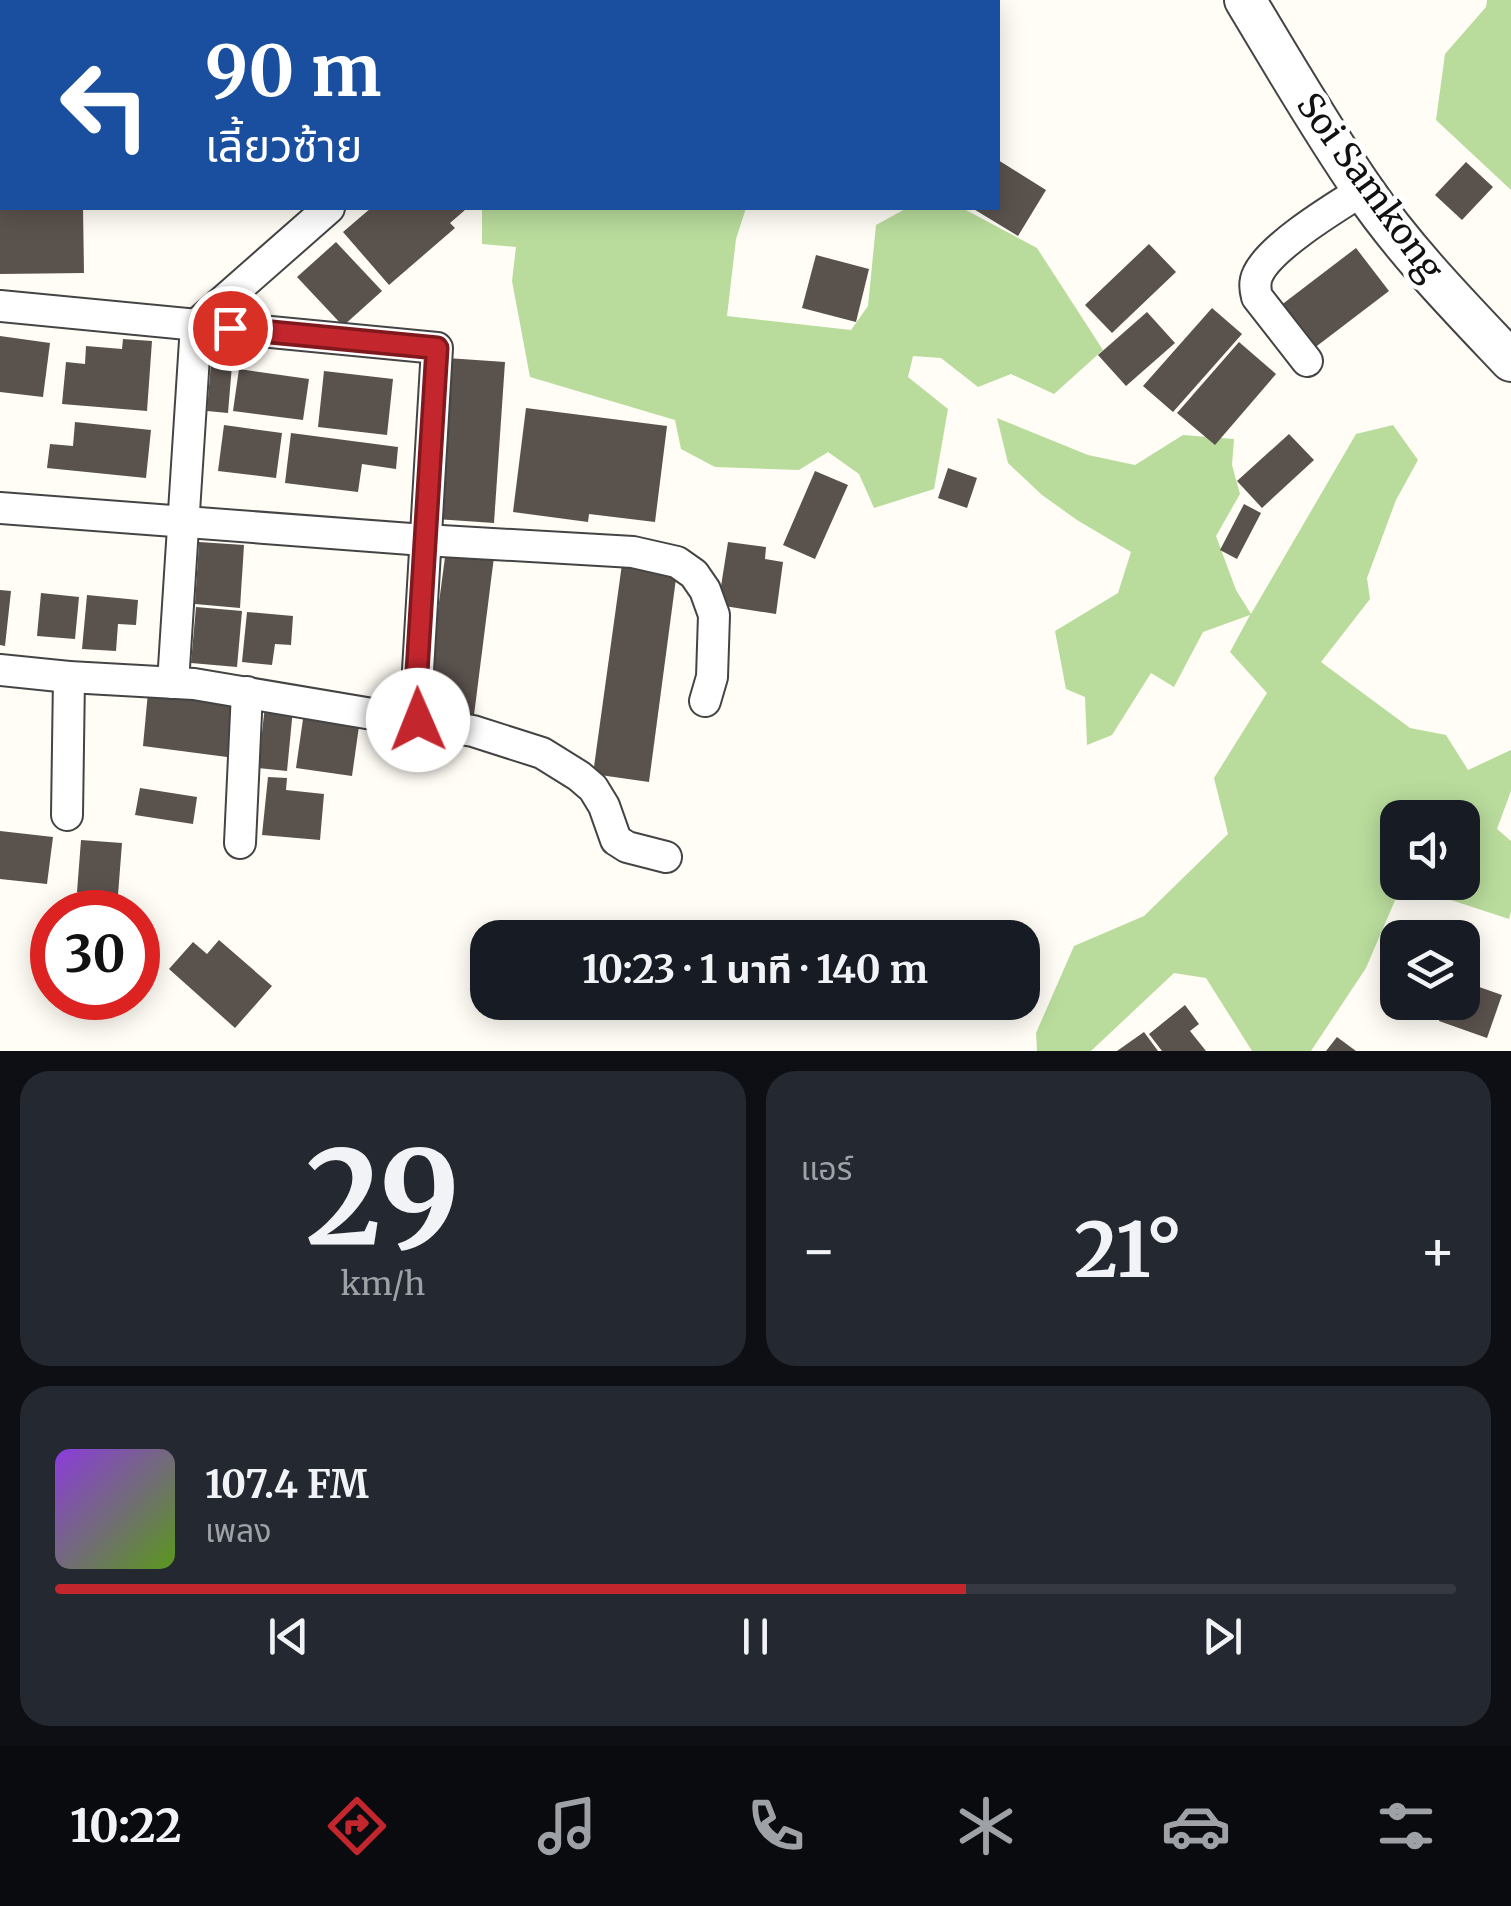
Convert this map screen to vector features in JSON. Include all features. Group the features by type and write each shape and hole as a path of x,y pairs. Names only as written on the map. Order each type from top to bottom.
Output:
{"street":[{"name":"Soi Samkong","path":"1245,0 1363,190 1450,296 1511,361"},
{"path":"1307,360 1257,297 1254,285 1258,271 1276,250 1363,190"},
{"path":"173,682 196,324 328,210"},
{"path":"0,306 437,348 424,540 418,720"},
{"path":"0,508 633,552 677,562 694,574 705,590 714,616 712,677 705,700"},
{"path":"0,670 69,678 173,682 473,730 542,754 579,776 593,788 604,806 616,840 666,857"},
{"path":"67,815 69,678"},
{"path":"240,843 246,692"}],"green space":[{"path":"1487,0 1511,0 1511,190 1436,120 1445,54 1486,7"},
{"path":"482,210 745,210 736,239 727,316 851,330 868,306 876,225 903,210 966,210 1037,248 1103,350 1054,394 1011,374 978,387 941,358 913,356 908,377 948,409 934,489 874,508 859,474 828,452 799,470 715,467 681,449 675,420 530,377 512,281 516,247 482,244"},
{"path":"997,418 1088,455 1135,465 1183,435 1234,439 1232,465 1240,494 1216,536 1236,590 1251,614 1356,434 1393,425 1418,460 1396,500 1367,578 1370,599 1321,662 1410,728 1446,735 1468,770 1511,750 1511,791 1497,829 1511,841 1509,919 1451,900 1480,900 1480,800 1380,800 1380,900 1395,900 1387,920 1380,920 1380,935 1366,968 1311,1051 1252,1051 1206,978 1174,973 1091,1051 1037,1051 1036,1033 1074,946 1144,916 1228,834 1214,778 1267,693 1230,652 1250,615 1203,632 1174,687 1151,673 1112,735 1087,745 1085,697 1066,689 1055,631 1118,593 1131,552 1042,495 1008,463"}],"building":[{"path":"1000,161 1046,190 1018,236 975,210 1000,210"},
{"path":"1466,162 1493,187 1462,220 1435,195"},
{"path":"0,210 83,210 84,273 0,274"},
{"path":"369,210 465,210 450,223 455,228 389,285 343,232"},
{"path":"336,242 382,291 343,326 297,277"},
{"path":"1149,244 1176,272 1112,333 1085,305"},
{"path":"1356,248 1389,291 1309,352 1276,309"},
{"path":"816,255 869,269 856,322 802,308"},
{"path":"1212,308 1242,334 1173,412 1143,386"},
{"path":"1147,312 1175,343 1126,386 1098,355"},
{"path":"0,336 50,343 43,397 0,392"},
{"path":"123,339 152,341 147,411 62,404 66,362 85,364 86,346 122,349"},
{"path":"1239,342 1276,374 1215,445 1177,413"},
{"path":"447,358 505,362 494,523 436,519"},
{"path":"211,363 232,365 228,413 207,411"},
{"path":"239,369 309,379 303,420 233,411"},
{"path":"324,371 393,379 387,435 318,427"},
{"path":"526,408 667,426 655,522 589,514 588,522 513,512"},
{"path":"75,422 151,430 146,478 47,468 50,444 73,446"},
{"path":"224,425 282,433 276,478 218,471"},
{"path":"291,433 398,447 396,469 362,464 358,492 285,483"},
{"path":"1289,434 1314,460 1262,508 1237,481"},
{"path":"948,468 977,478 967,508 938,498"},
{"path":"815,471 848,485 815,559 783,545"},
{"path":"1244,504 1261,513 1237,559 1220,550"},
{"path":"199,542 244,545 240,608 195,604"},
{"path":"447,542 495,549 473,723 424,716"},
{"path":"728,542 766,547 765,559 783,562 776,614 718,605"},
{"path":"622,564 677,571 649,782 593,774"},
{"path":"0,590 11,591 5,646 0,645"},
{"path":"41,593 79,597 75,639 37,636"},
{"path":"87,595 138,600 136,625 118,624 116,651 82,649"},
{"path":"196,607 242,611 237,667 191,663"},
{"path":"247,612 293,616 291,645 275,644 272,665 242,662"},
{"path":"148,692 234,700 227,757 143,746"},
{"path":"265,706 293,709 287,771 258,768"},
{"path":"304,712 360,719 352,776 296,768"},
{"path":"268,777 287,778 286,790 324,794 320,840 262,835"},
{"path":"140,788 197,797 193,824 135,815"},
{"path":"0,831 53,837 47,884 0,879"},
{"path":"81,840 122,843 118,890 77,890"},
{"path":"219,940 272,986 235,1028 169,969 193,942 207,954"},
{"path":"1480,987 1502,995 1487,1038 1439,1021 1480,1020"},
{"path":"1185,1005 1199,1024 1190,1031 1206,1051 1162,1051 1149,1034"},
{"path":"1144,1032 1158,1051 1117,1051"},
{"path":"1337,1037 1356,1051 1326,1051"}],"route":[{"path":"230,328 437,348 417,672 418,720"}]}
